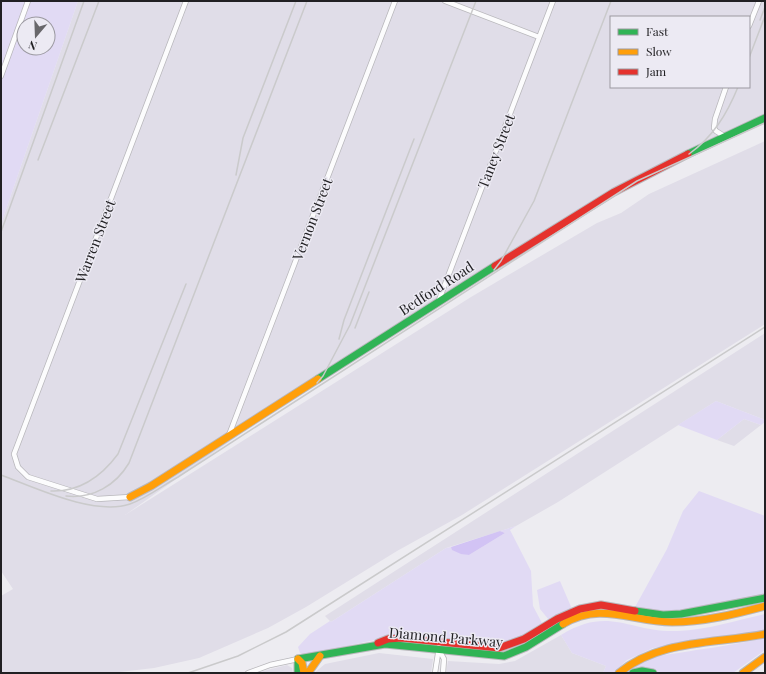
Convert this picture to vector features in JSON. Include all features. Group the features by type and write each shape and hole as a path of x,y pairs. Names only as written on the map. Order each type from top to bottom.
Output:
{"main road":[{"name":"Bedford Road","path":"130,496 151,486 439,301 614,192 724,136 765,118"},
{"name":"Diamond Parkway","path":"439,646 488,648 508,647 560,617 581,608 593,606 615,605 642,613 677,615 765,598"},
{"name":"Diamond Parkway","path":"298,659 375,645 388,639 396,638 488,656 510,655 522,650 574,619 589,613 615,612 654,621 684,622 714,618 765,606"},
{"path":"619,673 636,659 660,650 748,638 765,634"},
{"path":"308,673 320,656"},
{"path":"743,673 765,657"},
{"path":"298,659 298,673"},
{"path":"298,659 302,663 304,673"},
{"path":"633,673 642,671 653,673"}],"street":[{"path":"1,76 28,1"},
{"name":"Warren Street","path":"130,496 113,499 97,499 28,477 18,467 14,454 186,1"},
{"name":"Vernon Street","path":"228,437 395,1"},
{"path":"445,1 539,37"},
{"name":"Taney Street","path":"439,301 553,1"},
{"path":"750,24 759,1"},
{"path":"724,136 716,131 714,123 726,88"},
{"path":"435,673 439,646"},
{"path":"439,646 444,659 443,673"},
{"name":"Diamond Parkway","path":"248,673 270,665 298,659"}],"shaded area":[{"path":"1,1 78,1 1,224"},
{"path":"78,1 765,1 765,118 624,186 323,376 125,515 471,297 597,223 621,213 649,194 765,141 765,324 462,515 397,551 306,607 268,628 199,658 154,668 111,673 1,673 1,596 13,589 1,571 1,224"},
{"path":"765,333 765,420 716,401 558,502 516,526 446,548 331,622 325,616"},
{"path":"716,401 765,420 765,422 761,425 744,419 717,440 678,425"},
{"path":"744,419 761,425 734,446 717,440"},
{"path":"699,491 765,516 765,596 682,614 634,609 667,549 683,511"},
{"path":"516,526 510,530 531,571 533,606 542,623 509,646 384,638 305,655 300,653 298,647 310,634 446,548 451,547 453,550 469,555 505,533 500,531"},
{"path":"500,531 505,533 469,555 461,554 452,550 451,547"},
{"path":"560,581 572,609 549,620 540,609 537,590"},
{"path":"765,614 765,632 653,648 627,660 613,673 603,673 606,666 572,653 561,635 578,626 593,622 620,622 661,631 678,631 711,627"},
{"path":"561,635 572,653 606,666 603,673 446,673 448,661 499,664 515,661"},
{"path":"765,638 765,650 733,673 660,673 644,669 627,673 626,670 651,658"},
{"path":"379,653 433,659 431,673 314,673 325,664"},
{"path":"287,665 292,668 293,673 255,673"}],"railway":[{"path":"1,232 84,1"},
{"path":"38,160 99,1"},
{"path":"236,175 243,138 296,1"},
{"path":"66,496 85,495 103,489 117,478 129,463 307,1"},
{"path":"317,383 323,376 350,325 476,1"},
{"path":"494,270 501,261 534,201 611,1"},
{"path":"760,20 765,7"},
{"path":"750,55 765,16"},
{"path":"689,154 705,140 724,116 738,88"},
{"path":"1,475 48,493 83,504 116,507 130,504 178,477 637,181 765,123"},
{"path":"339,339 344,320 414,139"},
{"path":"51,491 71,489 89,482 104,470 118,454 186,284"},
{"path":"355,328 369,292"},
{"path":"188,673 238,656 286,632 765,327"}],"traffic: fast":[{"path":"688,154 765,118"},
{"path":"318,379 495,266"},
{"path":"635,611 663,615 681,614 765,598"},
{"path":"298,659 385,644 504,656 526,647 563,624"},
{"path":"298,660 298,673"},
{"path":"633,673 642,671 653,673"}],"traffic: slow":[{"path":"130,497 151,486 318,379"},
{"path":"563,624 577,617 604,613 657,621 696,621 731,615 765,606"},
{"path":"619,673 635,662 670,648 765,634"},
{"path":"308,673 320,656"},
{"path":"743,673 765,657"},
{"path":"298,659 302,663 304,673"}],"traffic: jam":[{"path":"495,266 614,192 688,154"},
{"path":"378,643 388,639 402,638 499,648 524,639 557,619 580,609 601,605 635,611"}]}
